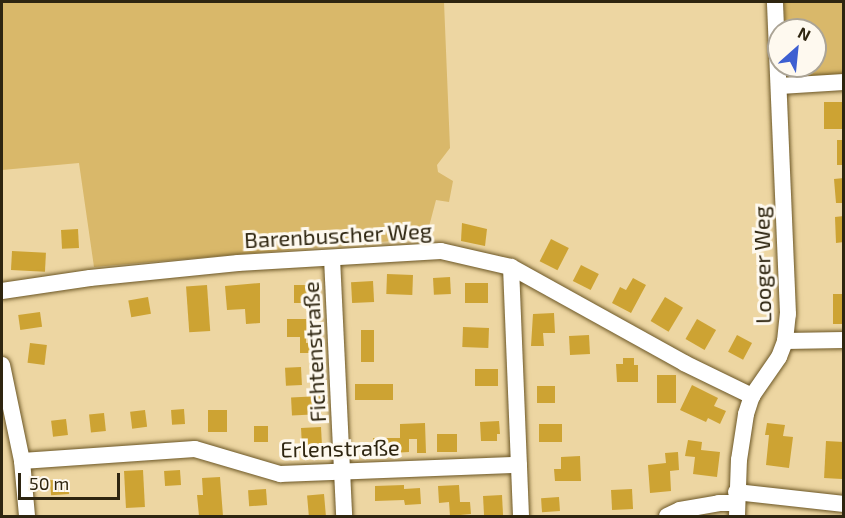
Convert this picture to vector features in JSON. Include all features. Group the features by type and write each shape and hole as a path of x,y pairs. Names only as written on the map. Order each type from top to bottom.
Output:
{"street":[{"name":"Looger Weg","path":"737,504 746,414 752,396 779,357 785,341 788,314 776,2"},
{"path":"780,86 843,82"},
{"name":"Barenbuscher Weg","path":"2,291 90,278 215,266 441,251 512,267 684,363 752,396"},
{"name":"Fichtenstraße","path":"332,258 344,516"},
{"path":"512,267 521,516"},
{"path":"785,341 843,340"},
{"path":"2,364 22,461 27,516"},
{"name":"Erlenstraße","path":"22,461 195,449 280,474 519,465"},
{"path":"667,516 680,510 719,503 843,504"}],"shaded area":[{"path":"2,2 444,2 450,148 437,165 438,172 453,181 449,202 436,200 426,238 94,267 79,163 2,170"},
{"path":"784,2 843,2 843,76 827,77 827,18 785,18"}],"building":[{"path":"824,102 844,102 844,129 824,129"},
{"path":"837,140 844,140 844,165 837,165"},
{"path":"844,178 844,203 836,203 834,179"},
{"path":"844,216 844,242 836,243 835,217"},
{"path":"462,223 487,229 485,246 461,241"},
{"path":"78,229 79,248 62,249 61,230"},
{"path":"551,239 569,248 557,270 540,261"},
{"path":"12,251 46,253 45,272 11,270"},
{"path":"581,265 599,274 591,290 573,281"},
{"path":"387,274 413,275 412,295 386,294"},
{"path":"450,277 451,294 434,295 433,278"},
{"path":"633,278 646,285 631,313 612,303 620,287 626,290"},
{"path":"373,281 374,302 352,303 351,282"},
{"path":"260,283 260,323 246,324 245,309 227,310 225,286"},
{"path":"465,283 488,283 488,303 465,303"},
{"path":"207,285 210,331 189,332 186,286"},
{"path":"294,285 315,285 315,303 294,303"},
{"path":"833,294 844,294 844,324 833,324"},
{"path":"148,297 151,314 131,317 128,300"},
{"path":"665,297 683,308 669,332 651,321"},
{"path":"40,312 42,327 20,330 18,315"},
{"path":"554,313 555,333 543,333 544,346 531,346 533,314"},
{"path":"287,319 306,319 306,343 317,342 317,353 300,353 300,337 287,337"},
{"path":"697,319 716,330 705,350 686,339"},
{"path":"463,327 489,328 488,348 462,347"},
{"path":"361,330 374,330 374,362 361,362"},
{"path":"589,335 590,354 570,355 569,336"},
{"path":"737,335 752,343 743,360 728,352"},
{"path":"30,343 47,345 44,365 28,363"},
{"path":"623,358 634,358 634,365 638,365 638,382 617,382 616,364 623,364"},
{"path":"301,367 302,385 286,386 285,368"},
{"path":"475,369 498,369 498,386 475,386"},
{"path":"657,375 676,375 676,403 657,403"},
{"path":"355,384 393,384 393,400 355,400"},
{"path":"692,385 718,398 714,406 726,411 720,424 708,418 706,422 680,410"},
{"path":"537,386 555,386 555,403 537,403"},
{"path":"321,396 322,414 292,416 291,398"},
{"path":"184,409 185,424 172,425 171,410"},
{"path":"145,410 147,427 132,429 130,412"},
{"path":"208,410 227,410 227,432 208,432"},
{"path":"104,413 106,431 91,432 89,415"},
{"path":"66,419 68,435 53,437 51,421"},
{"path":"499,421 500,434 497,434 497,441 481,441 480,422"},
{"path":"425,423 426,453 417,453 417,439 409,439 409,452 374,454 373,438 400,438 400,424"},
{"path":"767,423 785,425 783,436 793,437 789,468 766,465 769,435 765,435"},
{"path":"539,424 562,424 562,442 539,442"},
{"path":"254,426 268,426 268,442 254,442"},
{"path":"321,427 322,445 302,446 301,428"},
{"path":"437,434 457,434 457,452 437,452"},
{"path":"688,440 702,442 701,450 720,452 717,477 693,474 695,457 685,456"},
{"path":"826,441 844,442 842,479 824,478"},
{"path":"678,452 679,470 670,471 671,491 650,493 648,465 666,463 665,453"},
{"path":"580,456 581,481 555,481 554,469 561,469 561,457"},
{"path":"143,470 145,507 126,508 124,471"},
{"path":"180,470 181,485 165,486 164,471"},
{"path":"220,477 223,516 199,516 197,495 203,495 202,478"},
{"path":"68,479 69,494 51,495 50,480"},
{"path":"404,485 404,489 420,488 421,504 405,505 404,500 375,501 375,486"},
{"path":"459,485 460,502 470,502 471,514 450,516 449,502 439,503 438,486"},
{"path":"266,489 267,505 249,506 248,490"},
{"path":"632,489 633,509 612,510 611,490"},
{"path":"324,494 326,516 309,516 307,495"},
{"path":"502,495 503,516 484,516 483,496"},
{"path":"559,497 560,511 542,512 541,498"}]}
